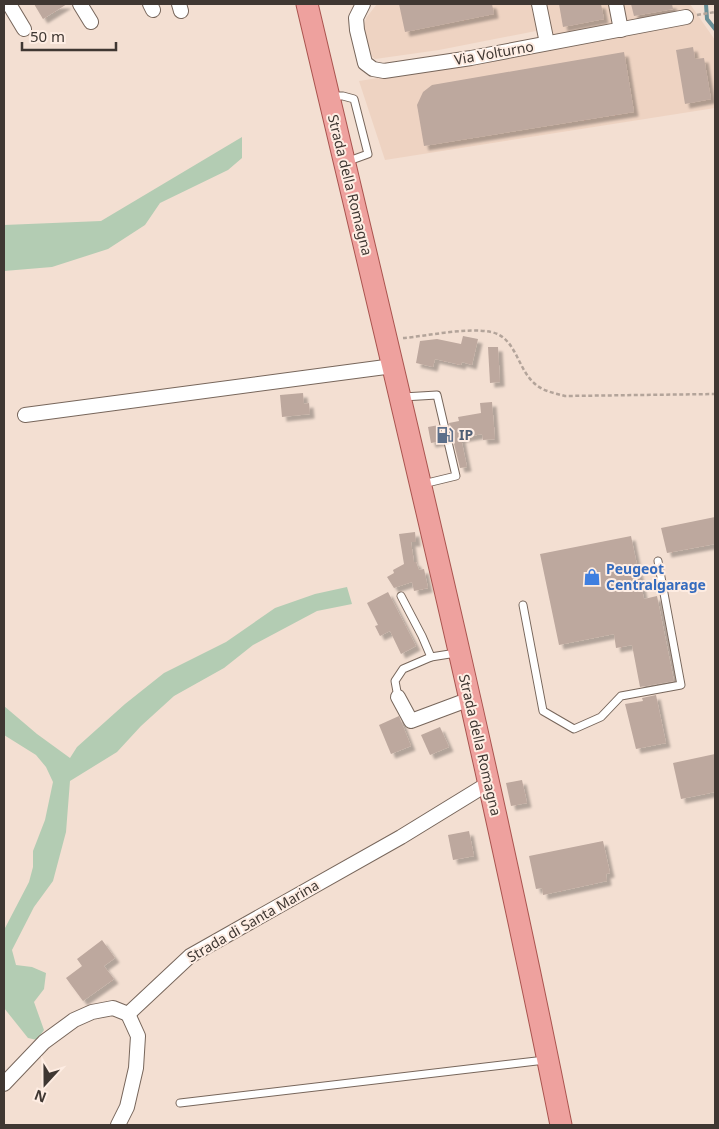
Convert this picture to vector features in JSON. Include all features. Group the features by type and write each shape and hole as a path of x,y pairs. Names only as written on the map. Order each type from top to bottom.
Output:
{"main road":[{"name":"Strada della Romagna","path":"307,4 470,699 561,1125"}],"street":[{"path":"9,4 24,29"},
{"path":"80,4 91,22"},
{"name":"Via Volturno","path":"364,4 356,18 365,62 373,69 384,71 432,64 686,17"},
{"path":"539,4 547,43"},
{"path":"616,4 621,30"},
{"path":"25,415 393,366"},
{"path":"398,697 410,721 470,699"},
{"name":"Strada di Santa Marina","path":"128,1014 190,956 409,832 489,783"},
{"path":"4,1084 44,1042 74,1020 92,1012 113,1008 128,1014 138,1036 136,1068 127,1107 118,1125"}],"lane":[{"path":"400,398 437,395 454,467 456,476 420,484"},
{"path":"523,605 543,711 574,729 600,717 621,696 681,685 658,560"},
{"path":"401,596 431,657"},
{"path":"398,697 395,681 403,669 431,657 459,652"},
{"path":"180,1102 548,1059"}],"path":[{"path":"686,17 715,12"},
{"path":"387,340 471,331 492,332 503,337 511,345 522,370 534,384 546,392 565,396 715,394"}],"shaded area":[{"path":"377,4 690,4 715,40 715,108 385,160 359,81 541,52 536,31 439,50 375,59 371,56 364,27 366,18"}],"green space":[{"path":"242,137 242,158 228,170 160,203 145,225 108,249 52,267 4,271 4,225 101,221"},
{"path":"347,587 352,604 317,611 253,645 224,668 174,696 141,726 117,752 70,781 66,832 53,881 34,907 12,950 16,965 32,967 46,973 44,989 34,1002 44,1030 37,1040 28,1038 4,1008 4,930 29,882 33,867 33,851 45,820 53,782 46,767 36,755 4,735 4,706 37,734 70,758 77,747 125,704 164,673 226,642 275,608 315,594"}],"building":[{"path":"34,4 67,4 43,19"},
{"path":"399,4 492,4 494,14 405,32"},
{"path":"559,4 601,4 604,19 563,27"},
{"path":"631,4 672,4 673,9 634,16"},
{"path":"693,47 695,59 704,58 711,99 685,104 676,50"},
{"path":"624,52 634,112 424,146 417,105 423,92 432,85"},
{"path":"463,336 478,339 472,365 462,362 461,365 435,359 433,367 416,363 420,341 437,339 461,344"},
{"path":"488,347 498,347 500,382 490,383"},
{"path":"303,393 304,404 309,403 310,414 282,417 280,395"},
{"path":"492,402 495,439 483,440 482,434 461,438 467,467 460,468 449,423 459,421 458,417 481,413 480,403"},
{"path":"439,425 442,441 431,443 428,427"},
{"path":"715,517 715,544 667,553 661,528"},
{"path":"415,532 416,542 411,542 414,562 416,562 419,570 424,569 428,588 414,591 412,582 394,588 387,577 394,573 393,570 404,564 399,534"},
{"name":"Peugeot Centralgarage","path":"631,536 644,599 657,596 674,681 640,687 632,645 616,648 614,634 559,645 540,554"},
{"path":"388,592 416,646 401,654 390,631 380,636 375,626 378,625 367,603"},
{"path":"656,695 666,743 636,749 625,704 643,701 642,698"},
{"path":"399,716 411,746 391,754 379,725"},
{"path":"440,727 449,747 430,755 421,735"},
{"path":"715,754 715,792 681,799 673,763"},
{"path":"522,780 527,803 511,806 506,783"},
{"path":"469,831 474,856 453,860 448,835"},
{"path":"603,841 610,873 606,874 607,881 543,895 542,888 536,889 529,856"},
{"path":"102,940 115,958 104,966 114,979 83,1001 66,978 82,966 77,959"}],"waterway":[{"path":"706,4 707,19 715,29"}],"place":[{"name":"IP","path":"445,435"},
{"name":"Peugeot Centralgarage","path":"592,577"}]}
